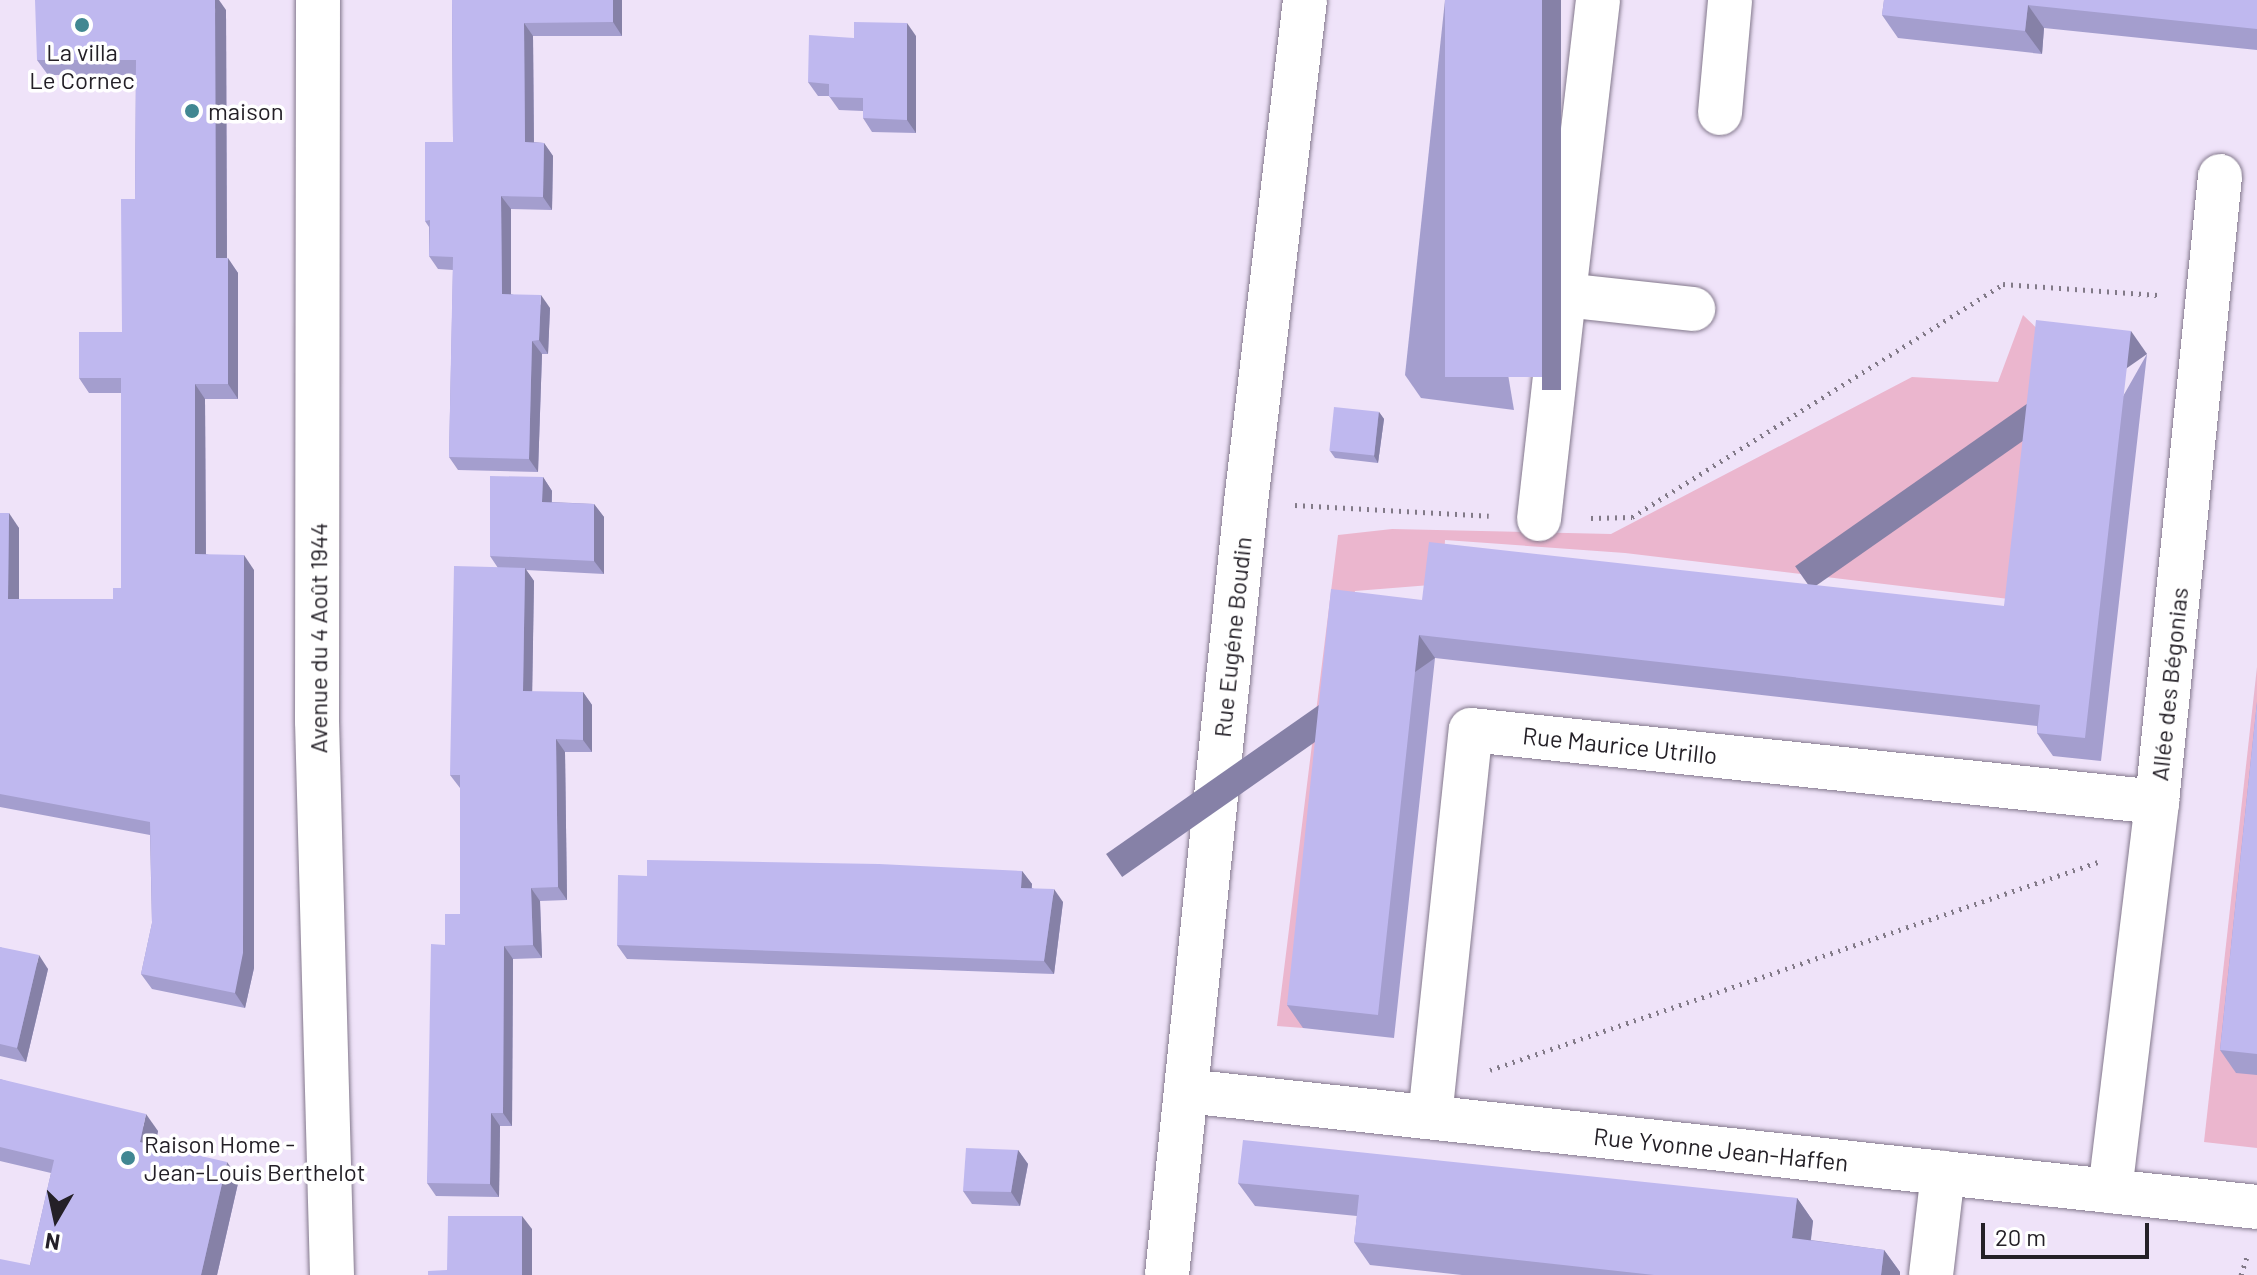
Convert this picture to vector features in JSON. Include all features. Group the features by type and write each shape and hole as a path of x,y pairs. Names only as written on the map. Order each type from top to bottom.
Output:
{"street":[{"name":"Avenue du 4 Août 1944","path":"318,0 317,721 332,1275"},
{"name":"Rue Eugéne Boudin","path":"1167,1275 1246,502 1305,0"},
{"path":"1539,519 1598,0"},
{"path":"1720,113 1730,0"},
{"name":"Allée des Bégonias","path":"2110,1191 2154,823 2220,176"},
{"path":"1564,295 1693,309"},
{"name":"Rue Maurice Utrillo","path":"1432,1103 1471,730 2154,823"},
{"name":"Rue Yvonne Jean-Haffen","path":"1186,1091 1432,1103 1943,1173 2257,1207"},
{"path":"1931,1275 1943,1173"}],"path":[{"path":"1246,502 1539,519 1632,517 2003,284 2208,298"},
{"path":"1432,1103 2154,823"}],"shaded area":[{"path":"2023,315 2052,343 2009,599 1625,553 1445,540 1443,584 1355,591 1303,1028 1277,1026 1338,535 1392,529 1611,534 1912,377 1998,382"},
{"path":"2257,667 2257,1148 2204,1142"}],"building":[{"path":"35,0 215,0 216,258 228,258 228,384 195,384 195,554 244,555 243,953 235,993 141,974 152,923 150,822 0,794 0,513 9,513 8,599 113,599 113,588 121,588 121,378 79,378 79,332 122,332 121,199 135,199 136,60 37,60"},
{"path":"452,0 613,0 613,22 524,23 525,142 544,143 543,197 501,196 502,294 541,295 539,340 532,341 529,459 449,457 453,257 429,256 430,220 425,221 425,142 453,142"},
{"path":"1445,0 1542,0 1542,377 1445,377"},
{"path":"1884,0 2257,0 2257,29 2028,5 2025,31 1882,15"},
{"path":"854,22 907,23 907,120 863,118 863,98 829,97 829,84 808,82 809,35 854,38"},
{"path":"2036,320 2131,331 2085,738 2037,733 2040,705 1419,635 1378,1015 1287,1005 1331,589 1422,600 1429,542 2004,606"},
{"path":"1334,407 1379,412 1374,455 1329,451"},
{"path":"490,476 543,477 542,502 594,504 594,561 490,556"},
{"path":"454,566 525,568 523,691 583,692 583,740 556,739 558,887 531,888 533,945 504,946 503,1113 491,1113 490,1184 427,1183 431,944 445,945 445,914 460,914 460,775 450,775"},
{"path":"2257,702 2257,1054 2220,1050"},
{"path":"647,860 879,864 1022,871 1021,888 1054,889 1044,961 617,945 618,875 647,876"},
{"path":"0,947 39,955 17,1048 0,1044"},
{"path":"0,1079 146,1114 140,1142 227,1162 201,1275 0,1275 0,1259 30,1265 54,1160 0,1147"},
{"path":"1243,1140 1797,1198 1792,1238 1884,1250 1881,1275 1654,1275 1354,1242 1359,1195 1238,1183"},
{"path":"966,1148 1018,1150 1011,1192 963,1191"},
{"path":"448,1216 522,1216 522,1275 428,1275 428,1271 447,1270"}],"place":[{"name":"La villa Le Cornec","path":"82,25"},
{"name":"maison","path":"192,111"},
{"name":"Raison Home - Jean-Louis Berthelot","path":"128,1158"}]}
